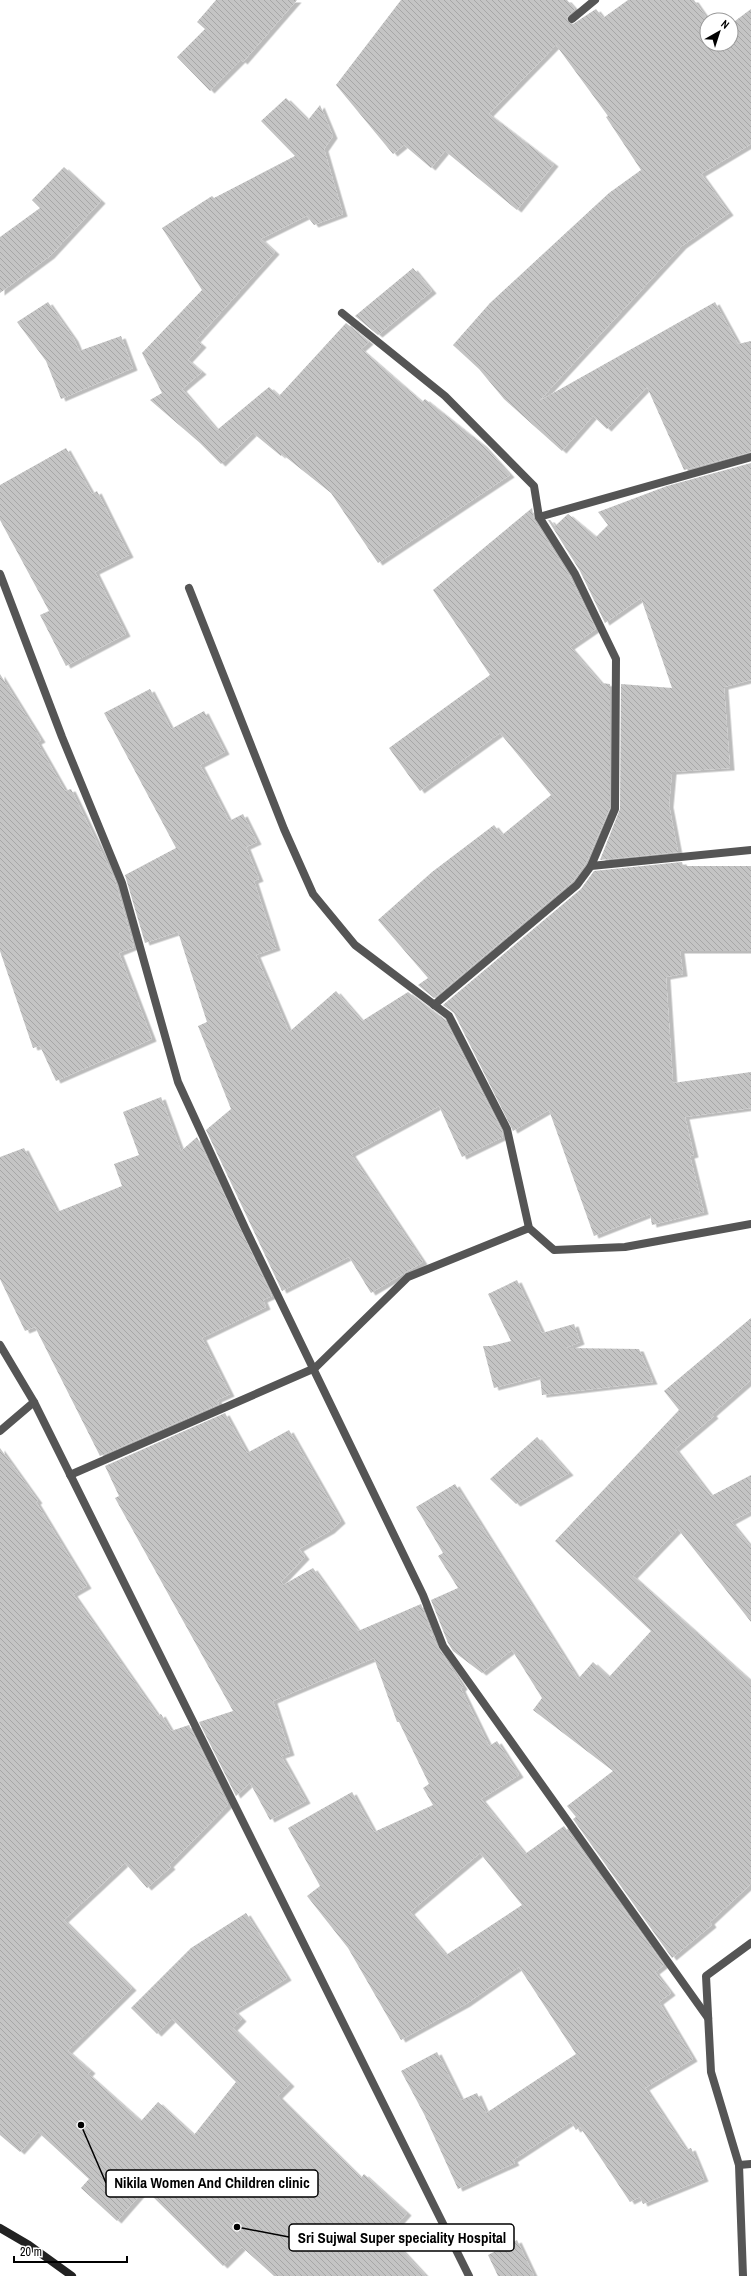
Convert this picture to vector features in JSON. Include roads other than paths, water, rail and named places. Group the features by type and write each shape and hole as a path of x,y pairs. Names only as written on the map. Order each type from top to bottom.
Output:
{"street":[{"path":"572,19 595,0"},
{"path":"342,313 445,396 497,446 534,486 539,517 575,574 616,659 615,809 591,866 577,885 434,1005"},
{"path":"539,517 751,457"},
{"path":"0,574 62,737 122,883 178,1082 245,1228 315,1368 423,1595 443,1646 708,2018"},
{"path":"189,588 284,828 313,894 355,945 449,1016 507,1129 529,1228 554,1250 625,1247 751,1224"},
{"path":"591,866 751,850"},
{"path":"70,1475 315,1368 408,1277 529,1228"},
{"path":"0,1345 34,1402 469,2276"},
{"path":"0,1431 34,1402"},
{"path":"743,2276 738,2166 711,2072 706,1976 751,1943"},
{"path":"738,2166 751,2164"},
{"path":"0,2228 29,2245 72,2276"}],"place":[{"name":"Nikila Women And Children clinic","path":"81,2125"},
{"name":"Sri Sujwal Super speciality Hospital","path":"237,2227"}]}
